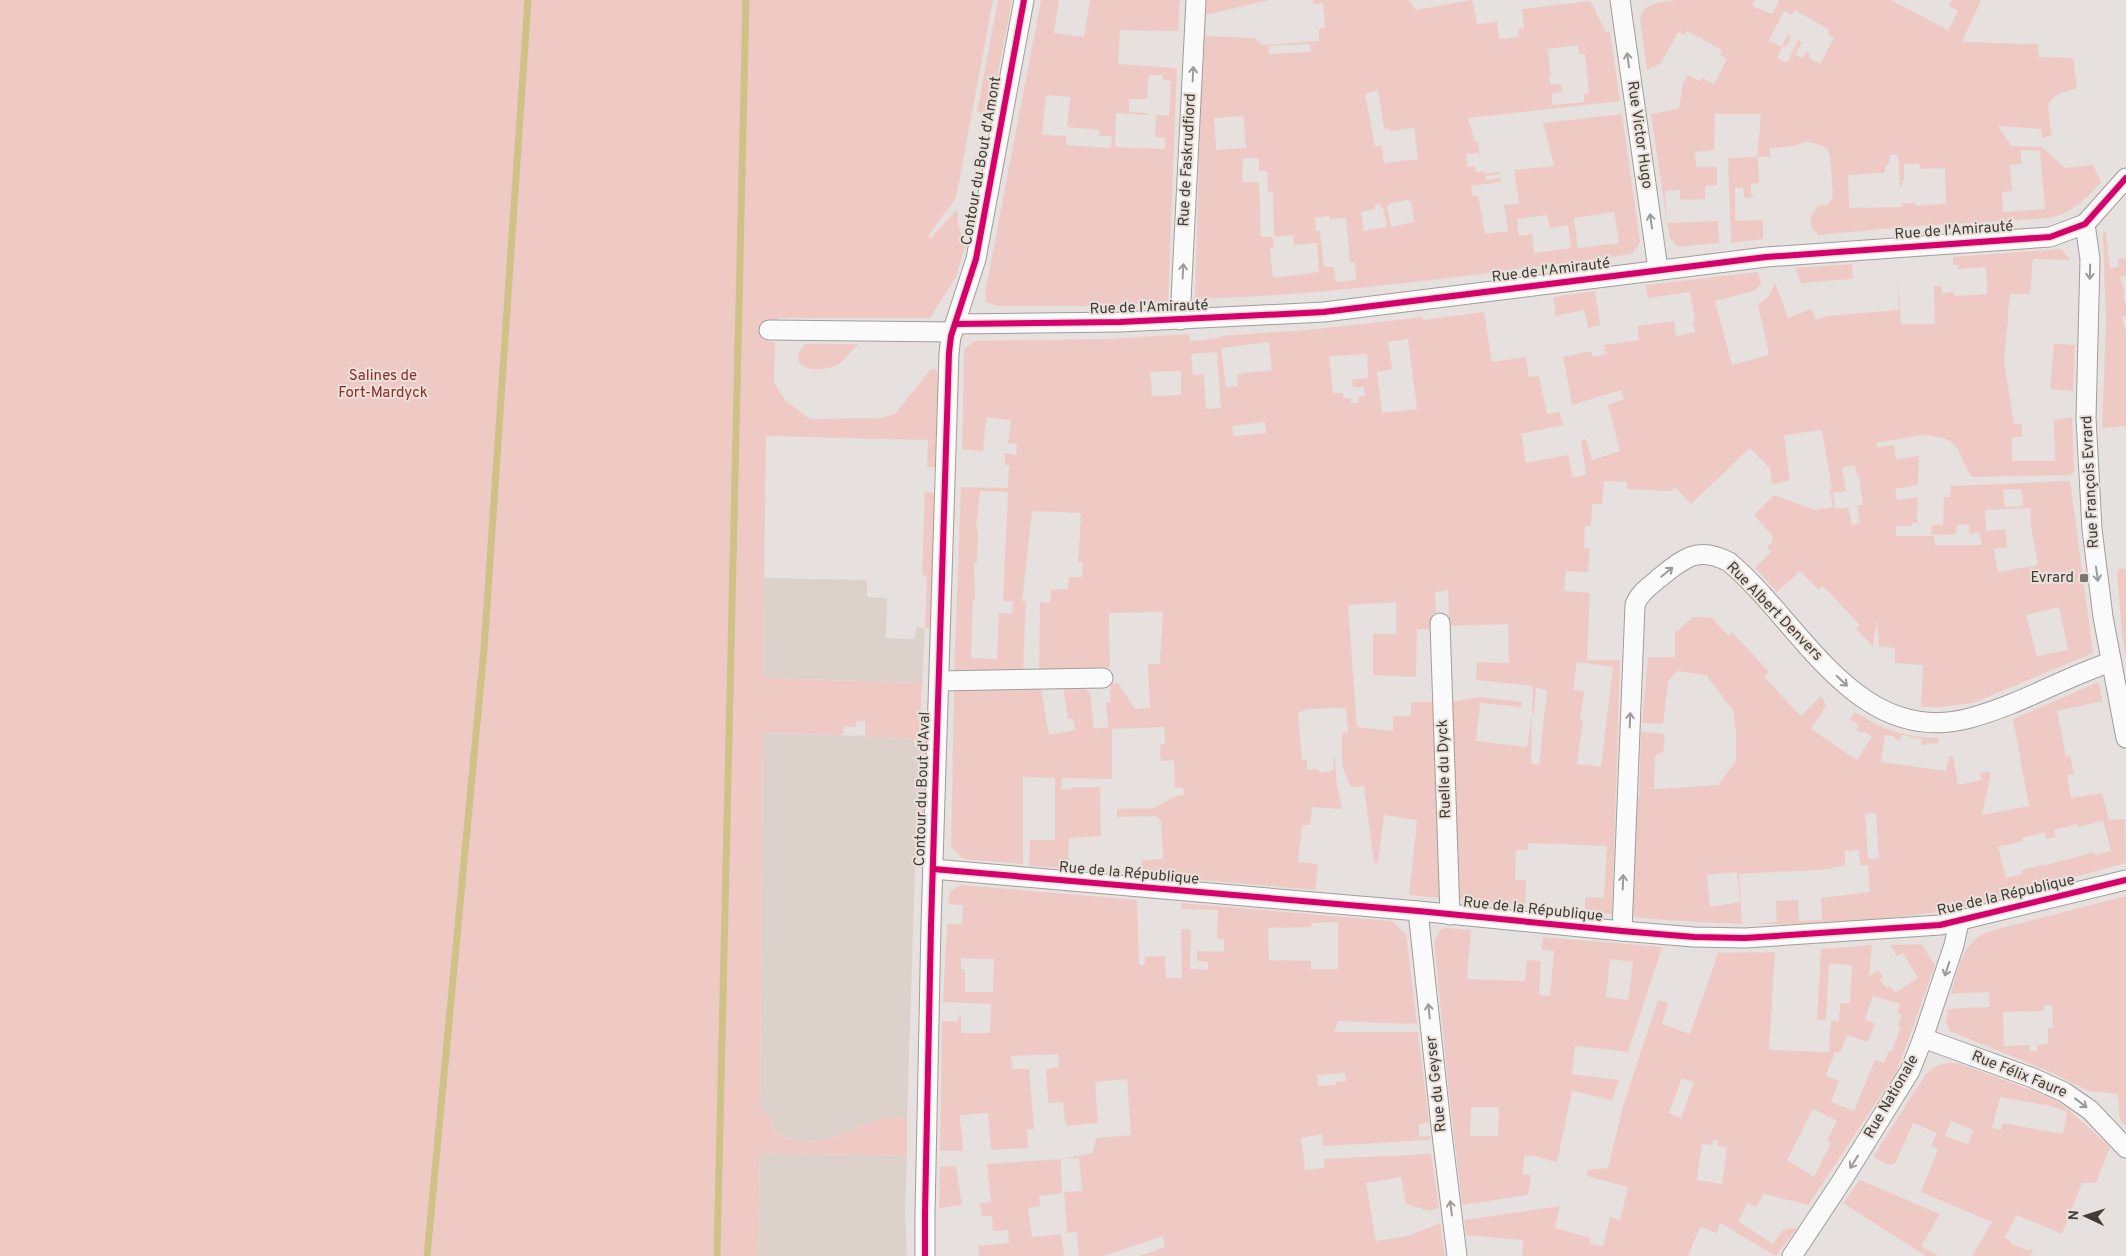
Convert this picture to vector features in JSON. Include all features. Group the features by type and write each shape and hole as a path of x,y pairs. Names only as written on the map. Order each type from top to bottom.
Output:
{"street":[{"name":"Contour du Bout d'Amont","path":"954,328 976,258 1024,0"},
{"name":"Rue de Faskrudfiord","path":"1180,320 1196,0"},
{"name":"Rue Victor Hugo","path":"1620,0 1658,269"},
{"name":"Rue de l'Amirauté","path":"769,330 954,328 1180,320 1342,310 1766,257 2050,237 2069,232 2085,224 2126,178"},
{"name":"Rue François Evrard","path":"2085,224 2090,247 2086,401 2088,480 2095,559 2111,662 2126,738"},
{"name":"Contour du Bout d'Aval","path":"925,1256 924,1213 948,363 954,328"},
{"name":"Rue Albert Denvers","path":"1622,931 1635,605 1642,593 1683,558 1698,554 1722,558 1729,562 1847,687 1879,709 1911,720 1945,723 1978,716 2111,662"},
{"name":"Ruelle du Dyck","path":"1440,623 1450,914"},
{"path":"939,681 1103,678"},
{"name":"Rue de la République","path":"933,869 1712,938 1762,938 1940,925 1959,922 2126,880"},
{"name":"Rue du Geyser","path":"1418,911 1457,1256"},
{"name":"Rue Nationale","path":"1792,1256 1901,1087 1913,1065 1954,945 1959,922"},
{"name":"Rue Félix Faure","path":"1923,1038 2033,1078 2064,1092 2090,1110 2126,1148"}],"shaded area":[{"path":"764,578 867,580 867,597 887,598 886,638 915,639 916,627 925,628 922,683 763,678"},
{"path":"763,733 865,736 914,740 914,745 919,745 907,1119 886,1116 827,1140 808,1142 786,1138 774,1133 771,1119 760,1108"},
{"path":"760,1153 907,1156 905,1211 907,1256 758,1256"}],"green space":[{"name":"Salines de Fort-Mardyck","path":"0,0 993,0 956,198 929,235 930,239 957,209 959,229 966,243 956,277 930,318 779,318 769,330 769,342 775,342 774,383 786,401 810,419 880,418 895,414 931,369 936,369 938,375 935,467 927,467 928,440 766,436 763,678 922,683 919,740 865,736 865,721 856,721 856,727 844,726 843,735 763,733 760,1108 771,1119 774,1133 786,1138 808,1142 827,1140 886,1116 907,1119 907,1156 760,1153 758,1256 0,1256"},
{"path":"998,0 1012,0 990,115 977,112"},
{"path":"1041,0 1059,0 1054,33 1084,37 1090,0 1180,0 1178,31 1120,30 1118,64 1177,68 1168,302 1106,306 997,306 986,302 985,293","holes":["1149,75 1163,75 1163,80 1171,81 1169,115 1156,115 1155,137 1165,138 1165,149 1115,147 1116,113 1147,115 1147,113 1129,112 1129,99 1147,99","1046,95 1070,97 1067,127 1100,130 1099,136 1112,136 1111,148 1066,145 1066,136 1042,135"]},
{"path":"1206,0 1269,0 1205,15"},
{"path":"1313,0 1408,0 1416,10 1472,0 1477,24 1497,22 1499,39 1519,37 1518,29 1524,28 1522,9 1590,1 1606,32 1610,32 1620,101 1468,118 1475,142 1478,142 1480,158 1478,153 1466,154 1468,167 1475,166 1476,172 1484,171 1485,174 1499,172 1500,174 1485,176 1486,180 1500,178 1501,182 1471,186 1473,196 1478,196 1485,234 1508,231 1504,205 1519,203 1514,170 1554,166 1543,123 1622,114 1640,242 1632,254 1469,276 1360,288 1250,297 1195,299 1204,36 1255,38 1263,45 1319,41 1319,29 1325,28 1323,3 1314,4","holes":["1310,44 1311,52 1269,54 1268,46","1578,45 1579,54 1585,54 1589,93 1584,94 1584,102 1553,105 1551,94 1562,92 1561,84 1550,84 1549,77 1551,77 1548,49","1378,90 1384,129 1389,128 1390,131 1414,128 1418,159 1384,163 1382,146 1375,146 1365,94","1243,116 1246,148 1216,150 1214,118","1243,158 1259,158 1259,171 1267,171 1268,192 1273,193 1274,237 1293,235 1294,245 1317,243 1319,272 1273,278 1270,248 1274,247 1273,237 1261,237 1259,182 1242,182","1407,200 1411,202 1414,222 1391,227 1387,206 1391,203","1380,204 1381,208 1383,208 1387,227 1364,231 1361,212 1375,209 1375,205","1614,212 1619,243 1578,248 1574,218","1547,215 1550,228 1568,225 1571,248 1534,253 1532,234 1519,236 1517,219","1329,216 1330,219 1346,218 1350,263 1355,262 1356,280 1336,282 1334,267 1324,267 1320,231 1316,231 1315,218"]},
{"path":"1676,0 1754,0 1752,6 1773,14 1779,0 1891,0 1948,30 1958,11 1949,6 1952,0 1981,0 1962,42 2038,44 2039,57 2073,58 2077,88 2052,99 2048,109 2052,135 2042,138 2041,129 1998,126 2011,146 2042,147 2065,168 2093,165 2101,182 2072,209 2050,218 1903,227 1819,235 1812,229 1810,217 1818,206 1827,205 1833,198 1830,155 1826,148 1808,141 1794,146 1770,148 1770,157 1758,157 1759,183 1751,184 1751,194 1753,194 1753,197 1744,198 1743,188 1735,188 1735,221 1763,220 1763,239 1731,243 1728,158 1757,157 1761,114 1715,114 1714,150 1695,152 1696,167 1717,167 1717,185 1705,186 1705,199 1680,200 1680,190 1665,191 1667,223 1651,114 1679,109 1683,83 1688,75 1700,81 1702,78 1714,84 1727,59 1720,55 1722,50 1687,31 1685,35 1678,32 1661,63 1647,70 1640,19 1642,13 1654,4","holes":["1795,10 1829,30 1828,34 1834,38 1820,64 1809,58 1810,54 1806,52 1803,58 1795,55 1802,42 1798,40 1787,63 1777,58 1783,46 1786,47 1791,36 1788,35 1781,47 1769,40 1784,11 1792,15","2021,150 2040,151 2045,209 2003,212 2002,192 2012,191 2010,165 2021,164","1890,155 1898,155 1900,187 1902,187 1902,181 1904,180 1904,164 1919,164 1920,169 1945,168 1946,204 1916,206 1916,203 1903,203 1902,207 1849,208 1848,175 1885,173 1885,165 1889,165"]},
{"path":"1718,221 1719,243 1678,247 1670,238 1667,223"},
{"path":"2103,232 2106,232 2110,268 2119,267 2118,259 2126,258 2126,275 2120,277 2126,306 2126,316 2122,317 2126,333 2126,426 2102,428 2106,322"},
{"path":"2061,249 2071,260 2033,259 2030,294 2010,294 2004,361 2014,424 2022,424 2022,437 2012,437 2012,461 2055,461 2054,420 2072,417 2074,472 2069,475 1972,477 1953,444 1940,437 1929,436 1929,434 1876,443 1877,447 1894,445 1896,459 1919,456 1918,485 1895,489 1897,500 1918,497 1917,523 1912,523 1912,526 1896,526 1896,536 1934,536 1935,545 1982,545 1979,532 1969,534 1969,524 1957,525 1956,534 1931,535 1932,525 1943,525 1944,497 1950,497 1951,486 2070,481 2093,653 1973,703 1921,707 1923,665 1895,663 1895,648 1879,646 1877,621 1873,646 1856,629 1860,625 1823,586 1818,589 1800,571 1777,592 1755,568 1771,552 1767,547 1772,542 1772,535 1754,515 1774,495 1815,510 1833,507 1830,491 1832,489 1822,430 1784,435 1790,480 1772,484 1770,468 1750,448 1691,504 1675,487 1671,491 1627,489 1627,482 1604,481 1602,504 1592,504 1591,526 1585,526 1584,548 1590,549 1588,572 1566,571 1564,591 1590,593 1587,660 1620,660 1612,914 1585,912 1585,897 1604,898 1607,846 1528,843 1528,850 1516,850 1515,880 1526,880 1525,907 1457,899 1452,702 1479,697 1522,702 1521,707 1480,703 1476,741 1527,747 1532,714 1533,686 1476,680 1477,662 1509,663 1508,624 1449,626 1448,590 1435,592 1436,613 1433,614 1433,630 1417,629 1416,677 1373,675 1373,634 1396,634 1396,602 1348,605 1357,727 1393,731 1393,716 1411,716 1411,702 1435,702 1440,898 1409,895 1417,820 1384,815 1378,863 1374,863 1364,786 1351,787 1342,765 1342,733 1348,732 1346,708 1308,709 1298,713 1302,760 1307,760 1307,770 1317,769 1320,772 1331,771 1334,768 1333,758 1335,759 1337,785 1342,809 1312,807 1310,825 1302,825 1298,862 1318,864 1315,890 1143,875 1142,860 1163,859 1161,820 1155,816 1117,817 1117,809 1154,808 1176,796 1184,795 1183,788 1175,788 1174,760 1161,761 1160,745 1165,744 1164,727 1112,729 1112,779 1062,778 1061,789 1071,790 1072,787 1100,787 1101,836 1069,838 1068,868 1029,866 1030,840 1055,840 1055,778 1023,777 1023,864 963,859 951,847 954,690 1041,689 1049,735 1075,730 1073,719 1068,719 1063,686 1082,686 1090,693 1094,729 1108,727 1106,703 1111,702 1110,683 1118,683 1135,709 1150,708 1148,664 1160,664 1163,612 1109,613 1110,667 1039,670 1040,602 1050,603 1051,590 1068,589 1069,577 1082,577 1083,563 1078,562 1081,513 1032,511 1022,601 1026,601 1023,670 954,673 961,487 1008,488 1009,465 1005,465 1005,453 1016,455 1017,444 1008,443 1011,420 986,417 983,451 962,449 964,350 974,341 1107,339 1189,334 1190,341 1220,338 1220,336 1307,330 1423,317 1423,320 1484,312 1492,362 1526,357 1529,377 1539,376 1547,414 1560,412 1563,425 1521,434 1526,463 1568,455 1573,478 1586,474 1581,440 1586,439 1592,460 1620,451 1608,405 1624,399 1621,390 1572,405 1563,357 1591,351 1593,357 1606,354 1604,345 1639,340 1637,326 1674,321 1676,336 1695,332 1690,292 1648,298 1646,285 1758,272 1761,284 1754,291 1715,301 1732,365 1769,355 1758,304 1769,296 1775,283 1788,318 1811,309 1816,320 1826,316 1899,310 1898,272 1901,324 1935,324 1934,286 1941,286 1942,293 1954,292 1954,296 1987,294 1986,267 1958,269 1958,265 1953,265 1953,257","holes":["1408,339 1417,409 1382,413 1377,372 1392,369 1388,342","1269,342 1272,370 1237,374 1238,386 1226,387 1221,348","1217,352 1221,408 1206,409 1204,374 1193,375 1191,354","1367,354 1368,378 1352,379 1353,387 1364,387 1365,396 1358,397 1358,403 1351,403 1351,398 1344,398 1343,393 1333,393 1329,356","1181,371 1181,395 1152,396 1150,372","1265,422 1266,433 1234,436 1232,426","1855,465 1857,476 1859,476 1863,504 1857,506 1860,523 1852,525 1848,507 1835,509 1833,493 1846,491 1842,468","2022,489 2023,506 2005,507 2003,490","980,491 1008,492 1003,601 1013,602 1012,614 999,613 997,659 971,658 973,600 975,600 974,562 977,562 978,529 976,528","2030,508 2031,526 2038,565 1998,572 1994,549 2007,547 2005,529 1986,531 1985,510","2059,607 2068,650 2037,656 2026,615","1577,662 1613,667 1601,767 1577,764 1583,721 1580,720 1584,691 1573,690","1536,688 1547,690 1539,765 1531,763 1532,714 1534,714"]},
{"path":"1852,264 1853,279 1801,283 1795,268"},
{"path":"1595,291 1600,325 1588,328 1584,310 1555,316 1554,297"},
{"path":"805,344 858,344 835,366 812,369 800,364 798,359 799,352"},
{"path":"2054,344 2075,345 2073,391 2050,389"},
{"path":"925,492 935,493 931,628 925,628 927,577 922,574"},
{"path":"2120,568 2126,569 2126,657 2117,573"},
{"path":"1693,617 1712,618 1729,636 1732,632 1769,672 1764,677 1801,716 1821,696 1826,706 1811,729 1857,760 1872,737 1865,732 1861,733 1856,730 1859,725 1850,719 1855,712 1885,728 1905,734 1939,738 1937,744 1921,745 1922,739 1901,735 1900,740 1895,739 1893,736 1885,735 1881,762 1946,771 1949,757 1953,756 1958,785 1981,780 1980,773 1990,771 1982,815 2029,806 2013,719 2099,682 2102,701 2057,711 2066,756 2070,755 2074,774 2067,775 2071,798 2102,793 2109,820 2125,819 2126,863 1961,908 1879,919 1796,924 1746,924 1777,922 1776,901 1798,900 1799,921 1822,920 1821,898 1870,892 1868,865 1860,865 1859,850 1845,851 1845,866 1832,867 1832,869 1739,874 1742,924 1631,917 1634,799 1639,798 1641,732 1665,734 1663,752 1655,756 1654,789 1718,785 1736,761 1736,731 1733,710 1706,675 1677,671 1668,681 1663,724 1642,723 1648,657 1675,657 1675,633","holes":["1876,813 1879,858 1868,859 1865,814","2103,821 2111,851 2095,855 2094,852 2021,870 2022,874 2006,878 1998,847 2023,841 2022,838 2045,832 2047,839 2056,837 2054,830 2077,824 2078,827","1737,872 1740,902 1710,907 1707,875"]},
{"path":"919,740 928,740 925,850 923,854 916,855"},
{"path":"961,885 1137,900 1139,965 1145,965 1145,957 1165,956 1166,978 1182,978 1181,929 1191,930 1190,969 1208,970 1208,962 1197,961 1197,951 1224,952 1224,939 1217,939 1218,910 1181,909 1181,903 1391,921 1406,934 1417,1024 1338,1021 1334,1032 1418,1032 1429,1122 1419,1124 1419,1137 1430,1136 1430,1140 1323,1146 1322,1134 1301,1138 1305,1170 1324,1168 1324,1159 1431,1154 1439,1208 1429,1211 1406,1204 1401,1177 1366,1183 1376,1241 1408,1236 1440,1223 1445,1256 1139,1256 1165,1247 1163,1236 1103,1256 1075,1256 1079,1255 1077,1232 1067,1233 1064,1192 1082,1191 1079,1158 1062,1159 1093,1153 1096,1138 1131,1135 1127,1079 1095,1082 1098,1123 1066,1126 1063,1102 1048,1103 1046,1069 1059,1067 1058,1054 1011,1056 1012,1069 1029,1069 1034,1129 1027,1129 1028,1148 991,1150 988,1113 960,1115 963,1151 940,1151 942,1021 958,1022 959,1015 961,1015 961,1033 990,1033 991,1004 943,1002 947,924 962,924 963,905 948,904 950,892","holes":["1338,922 1338,969 1311,969 1311,961 1269,960 1268,928 1311,927 1311,923","961,958 994,959 993,992 965,992 965,970 961,969","1345,1073 1346,1081 1336,1082 1336,1085 1318,1086 1317,1075"]},
{"path":"2126,896 2126,1126 2120,1120 2118,1094 2089,1091 2048,1071 1950,1031 1946,1022 1948,1009 1990,1007 1989,992 1951,994 1959,966 1967,949 1973,941 1990,931","holes":["2044,1005 2052,1005 2053,1028 2048,1028 2048,1044 2037,1045 2037,1051 2030,1051 2029,1045 2004,1046 2003,1012 2044,1011"]},
{"path":"1441,929 1471,930 1467,979 1525,981 1527,960 1541,961 1539,995 1550,996 1554,951 1542,950 1543,937 1662,947 1628,1052 1575,1046 1572,1074 1619,1080 1612,1100 1572,1091 1557,1162 1534,1156 1525,1156 1522,1174 1531,1175 1528,1195 1462,1205 1434,941","holes":["1610,959 1633,962 1628,1000 1606,997","1471,1107 1499,1107 1498,1136 1470,1136"]},
{"path":"1922,944 1935,965 1897,1071 1809,1205 1764,1194 1756,1207 1748,1203 1738,1221 1773,1244 1783,1230 1797,1228 1776,1256 1720,1223 1717,1233 1700,1227 1688,1256 1522,1256 1523,1240 1466,1235 1464,1220 1560,1206 1555,1228 1591,1238 1589,1244 1603,1246 1610,1217 1620,1220 1628,1187 1587,1176 1588,1170 1608,1168 1624,1103 1658,1000 1668,1003 1662,1024 1690,1034 1718,953 1775,952 1769,1050 1829,1052 1831,1021 1839,1021 1840,1003 1850,1003 1852,965 1829,964 1826,1020 1817,1020 1821,949 1872,945 1869,976 1878,970 1883,977 1880,980 1886,988 1890,986 1895,993 1918,978 1903,953 1897,956 1890,945","holes":["1873,996 1900,1004 1897,1013 1902,1015 1898,1026 1901,1027 1892,1051 1889,1051 1884,1063 1875,1060 1854,1111 1831,1102 1839,1081 1826,1076 1835,1052 1840,1052 1847,1035 1868,1042 1875,1024 1865,1019","1682,1078 1694,1083 1681,1118 1669,1113","1813,1109 1837,1121 1827,1140 1831,1143 1814,1177 1787,1160","1713,1140 1718,1141 1718,1146 1727,1147 1722,1184 1697,1180 1702,1144 1712,1145"]},
{"path":"1958,1063 2052,1098 2068,1109 2110,1147 2096,1183 2082,1183 2062,1234 2017,1215 2004,1238 2010,1240 2010,1243 2029,1251 2030,1248 2033,1250 2030,1256 1972,1256 1992,1222 1921,1192 1938,1149 1931,1146 1937,1133 1913,1123 1895,1164 1889,1165 1873,1157 1925,1075 1938,1065","holes":["2000,1097 2051,1106 2067,1112 2063,1134 2002,1123 2001,1130 1992,1128","1951,1121 1973,1130 1968,1144 1945,1136"]},
{"path":"1061,1159 1062,1193 1039,1196 1040,1206 1028,1208 1032,1237 1061,1234 1064,1256 979,1256 978,1246 1009,1243 1008,1230 993,1231 992,1216 982,1216 980,1203 991,1202 987,1164"},
{"path":"956,1166 962,1205 939,1208 940,1167"},
{"path":"1860,1180 1940,1214 1921,1246 1938,1256 1926,1256 1843,1203"}],"waterway":[{"path":"427,1256 484,649 528,0"},
{"path":"717,1256 746,0"}],"cycle path":[{"path":"925,1256 931,925 949,353 951,336 976,259 1024,0"},
{"path":"955,324 1120,322 1324,312 1766,257 2050,237 2085,224 2126,178"},
{"path":"933,869 1418,911 1622,931 1694,937 1745,938 1940,925 2126,880"}],"place":[{"name":"Evrard","path":"2084,578"}]}
